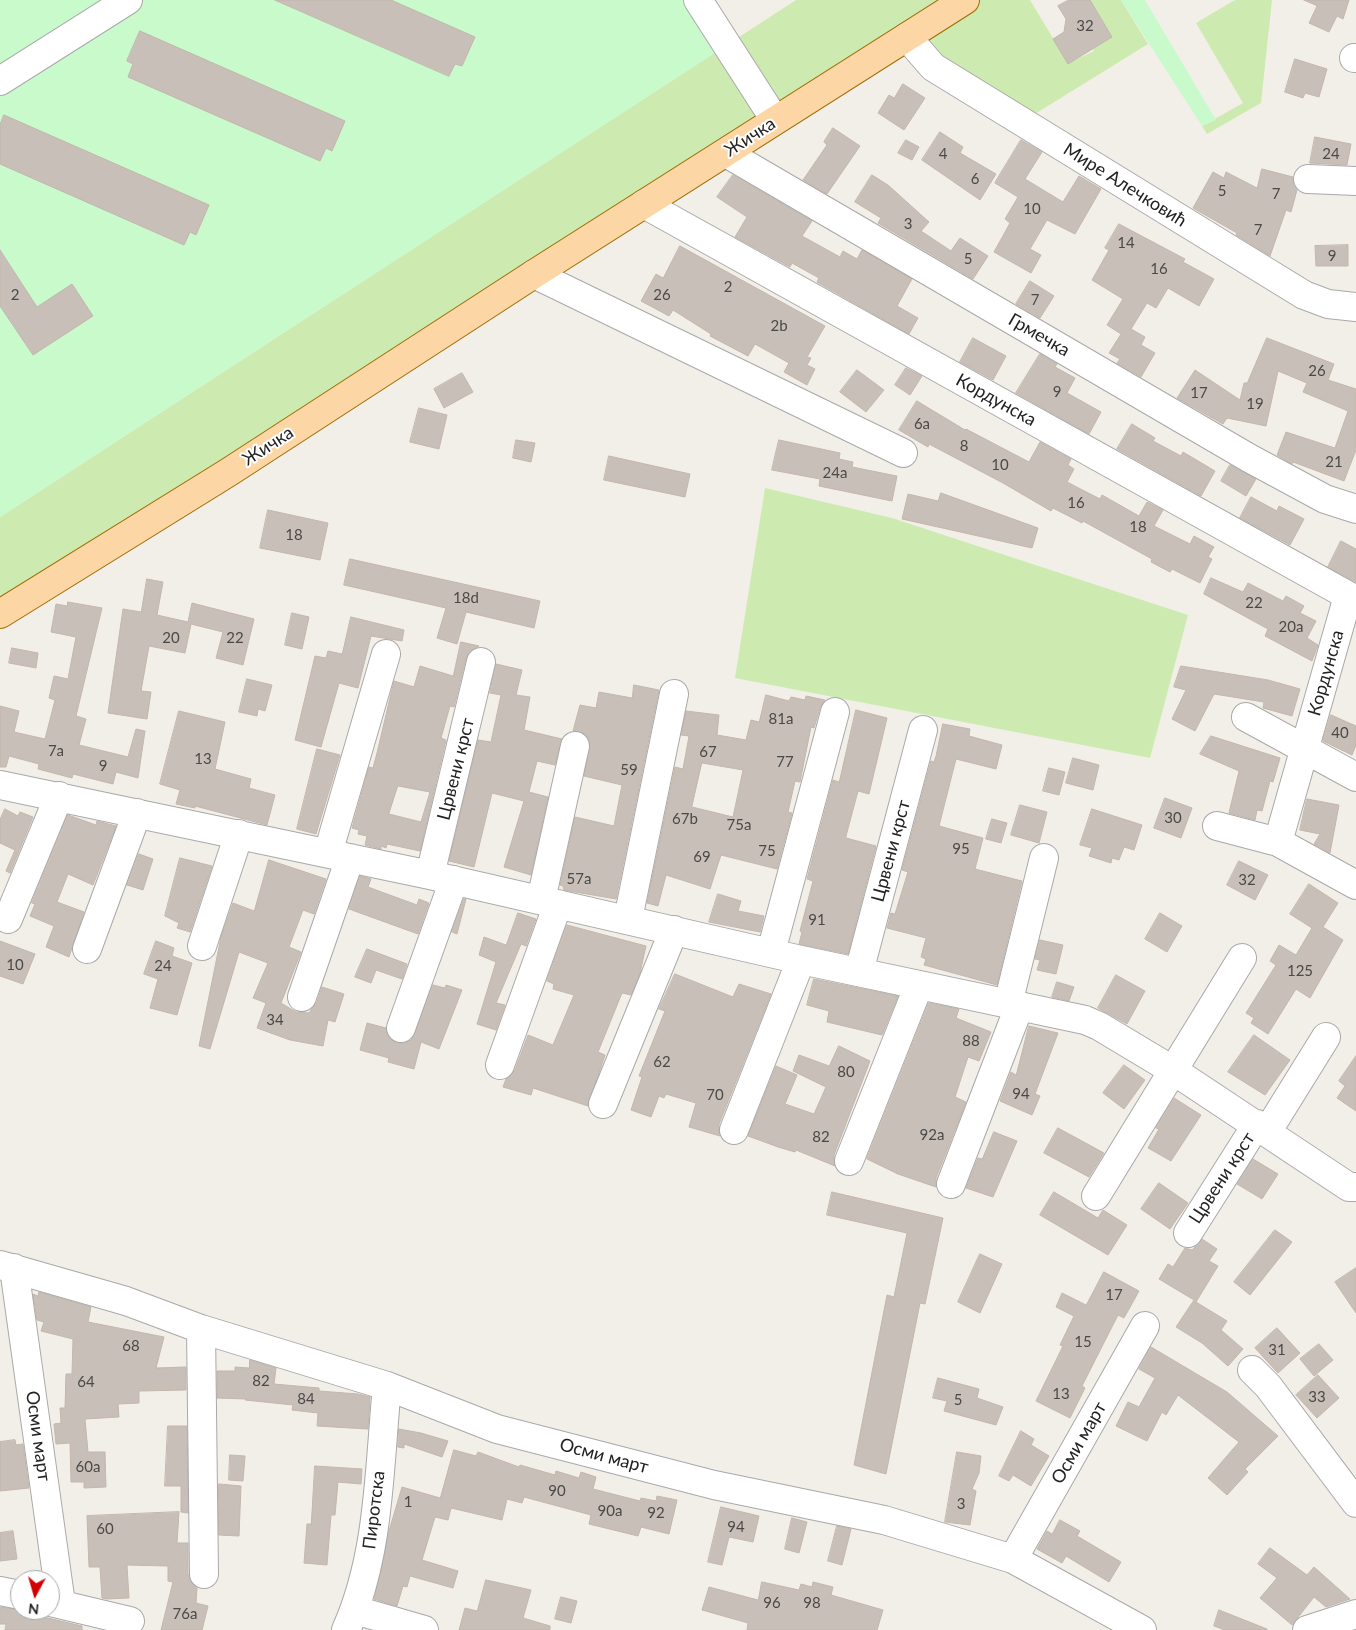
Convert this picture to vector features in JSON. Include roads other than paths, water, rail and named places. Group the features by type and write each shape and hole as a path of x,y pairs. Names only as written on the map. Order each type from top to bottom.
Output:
{"main road":[{"name":"Жичка","path":"0,614 228,472 534,274 965,0"}],"street":[{"path":"0,81 128,0"},
{"path":"698,0 775,120"},
{"name":"Мире Алечковић","path":"907,37 933,67 1304,295 1328,304 1356,307"},
{"name":"Грмечка","path":"726,153 1249,458 1325,499 1356,509"},
{"path":"1308,179 1356,181"},
{"name":"Кордунска","path":"644,204 1352,598 1304,750 1278,842"},
{"path":"534,274 903,453"},
{"path":"302,997 339,856 386,654"},
{"name":"Црвени крст","path":"401,1028 442,878 481,662"},
{"path":"628,920 674,694"},
{"path":"771,952 835,712"},
{"path":"1246,717 1356,777"},
{"name":"Црвени крст","path":"859,972 923,730"},
{"path":"500,1065 550,902 575,746"},
{"name":"Црвени крст","path":"0,785 239,834 550,902 801,960 1085,1020 1099,1026 1174,1071 1349,1187 1356,1187"},
{"path":"8,919 59,796"},
{"path":"87,948 137,813"},
{"path":"1217,826 1278,842 1356,884"},
{"path":"202,946 239,834"},
{"path":"951,1184 1014,1006 1044,858"},
{"path":"603,1104 674,930"},
{"path":"1096,1196 1242,958"},
{"path":"734,1130 801,960"},
{"path":"849,1160 919,985"},
{"name":"Црвени крст","path":"1188,1232 1326,1037"},
{"name":"Осми март","path":"51,1570 7,1267 126,1301 201,1329 387,1386 497,1428 714,1485 884,1520 903,1528 1013,1559 1142,1630"},
{"name":"Осми март","path":"1013,1559 1145,1326"},
{"path":"201,1329 204,1574"},
{"path":"1252,1370 1268,1386 1356,1503"},
{"name":"Пиротска","path":"350,1620 366,1575 372,1539 387,1386"},
{"name":"Осми март","path":"60,1604 130,1621"},
{"path":"1307,1630 1356,1614"},
{"path":"350,1620 424,1630"}]}
